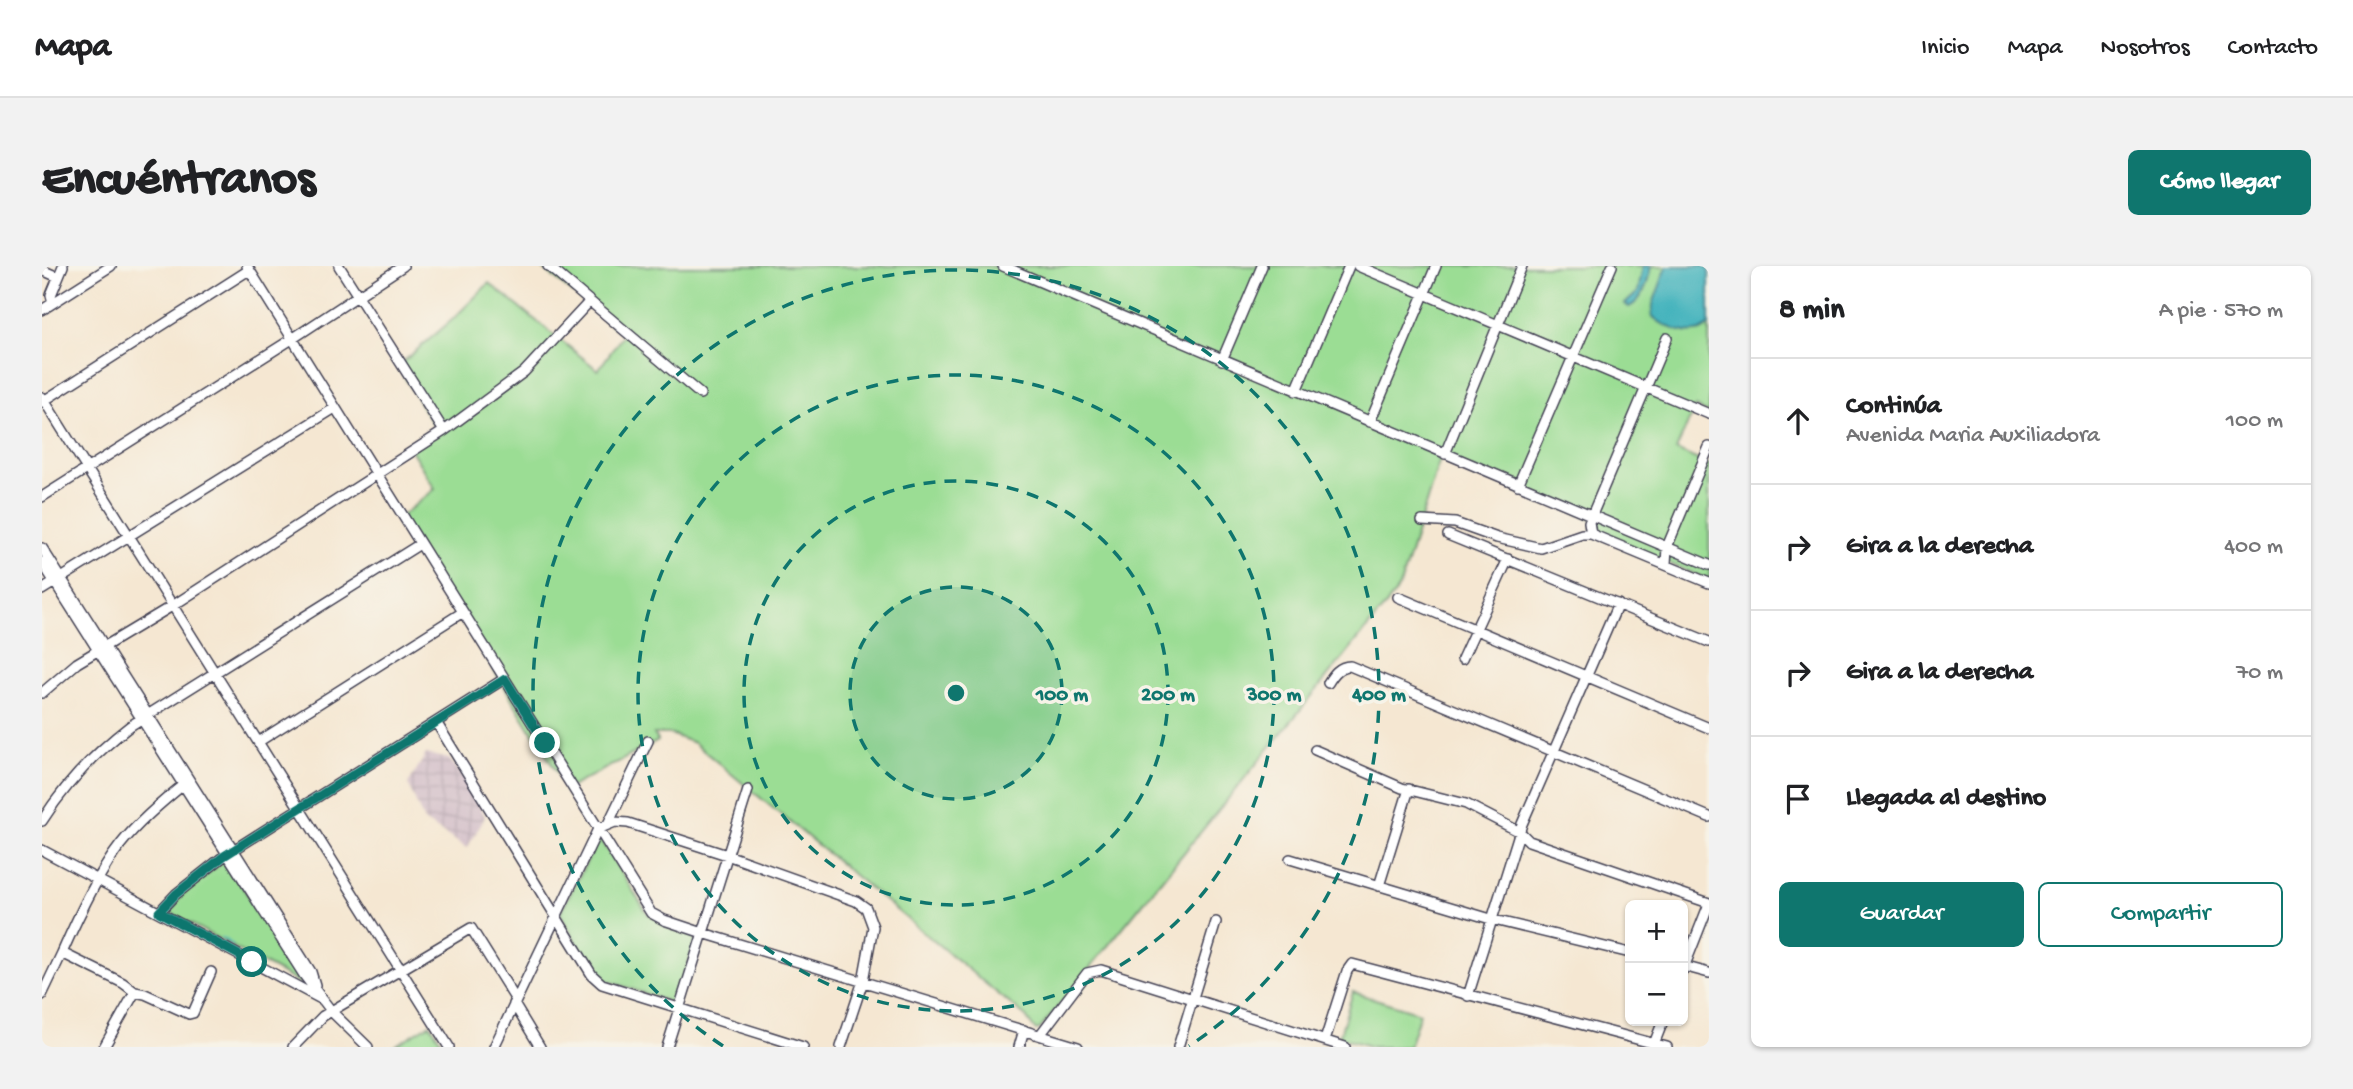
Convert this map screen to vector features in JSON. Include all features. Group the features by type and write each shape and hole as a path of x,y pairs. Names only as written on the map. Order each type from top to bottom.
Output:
{"street":[{"path":"53,303 51,295 63,266"},
{"path":"42,310 111,266"},
{"path":"339,266 443,431"},
{"path":"42,496 403,266"},
{"path":"548,266 700,394"},
{"path":"1003,266 1709,565"},
{"path":"1223,360 1262,266"},
{"path":"1296,391 1349,266"},
{"path":"1358,266 1709,414"},
{"path":"1370,422 1436,266"},
{"path":"1445,454 1522,266"},
{"path":"1518,485 1612,266"},
{"path":"449,1047 43,400 248,268 651,913 703,933 1078,1047"},
{"path":"42,270 58,277"},
{"path":"42,693 78,663 173,606 443,431 524,372 590,301"},
{"path":"1591,534 1588,526 1667,338"},
{"path":"42,590 335,408"},
{"path":"1666,565 1667,547 1709,447"},
{"path":"1422,521 1455,523 1497,538 1541,548 1582,534 1591,534 1709,583"},
{"path":"1448,535 1709,642"},
{"path":"42,821 72,779 99,750 145,717 420,544"},
{"path":"42,548 58,580 230,852 304,975 332,1012 368,1047"},
{"path":"1462,659 1508,559"},
{"path":"42,562 58,580"},
{"path":"1398,597 1709,728"},
{"path":"1468,996 1520,832 1618,604"},
{"path":"258,742 463,612"},
{"path":"1328,683 1335,673 1350,666 1709,817"},
{"path":"159,912 176,894 230,852 505,679"},
{"path":"436,722 592,975 602,984 803,1047"},
{"path":"608,824 648,741"},
{"path":"1315,750 1409,789 1466,804 1520,832 1529,841 1709,903 1685,963"},
{"path":"42,995 114,854 130,834 186,782"},
{"path":"1379,886 1409,789"},
{"path":"667,1047 748,790"},
{"path":"494,1047 598,829 608,824 628,823 856,901 866,908 873,927 863,981 841,1047"},
{"path":"42,850 323,1000"},
{"path":"1290,859 1492,919 1625,952"},
{"path":"1178,1047 1216,922"},
{"path":"293,1047 316,1022 471,928 540,1047"},
{"path":"62,953 123,983 135,992 189,1014 193,1013 212,972"},
{"path":"1328,1043 1347,971 1352,964 1667,1047"},
{"path":"1688,969 1709,973"},
{"path":"1040,1035 1087,973 1101,970 1345,1047"},
{"path":"104,1047 135,992"},
{"path":"1648,1044 1660,1026"},
{"path":"1019,1047 1024,1030"}],"shaded area":[{"path":"426,754 449,759 469,784 485,817 467,848 424,821 408,784"}],"green space":[{"path":"540,266 1709,266 1709,413 1695,407 1676,450 1709,465 1709,580 1591,531 1595,521 1437,454 1440,459 1395,594 1040,1029 1035,1030 1026,1017 694,743 670,734 654,734 658,741 567,789 400,517 435,489 410,448 435,428 398,366 452,320 489,283 598,370 623,335"},
{"path":"599,838 648,914 697,936 675,1004 602,979 592,970 560,913"},
{"path":"225,860 304,982 303,985 167,911 179,897"},
{"path":"1353,992 1420,1013 1409,1047 1373,1047 1339,1037"},
{"path":"430,1024 445,1047 393,1047"}],"water":[{"path":"1643,266 1651,266 1647,284 1642,295 1629,307 1625,304 1638,292"},
{"path":"1667,266 1705,266 1709,269 1709,325 1703,330 1680,331 1664,325 1652,316 1653,304"}],"waterway":[{"path":"222,938 233,945"}],"route":[{"path":"252,962 159,912 176,894 224,856 505,679 545,743"}]}
